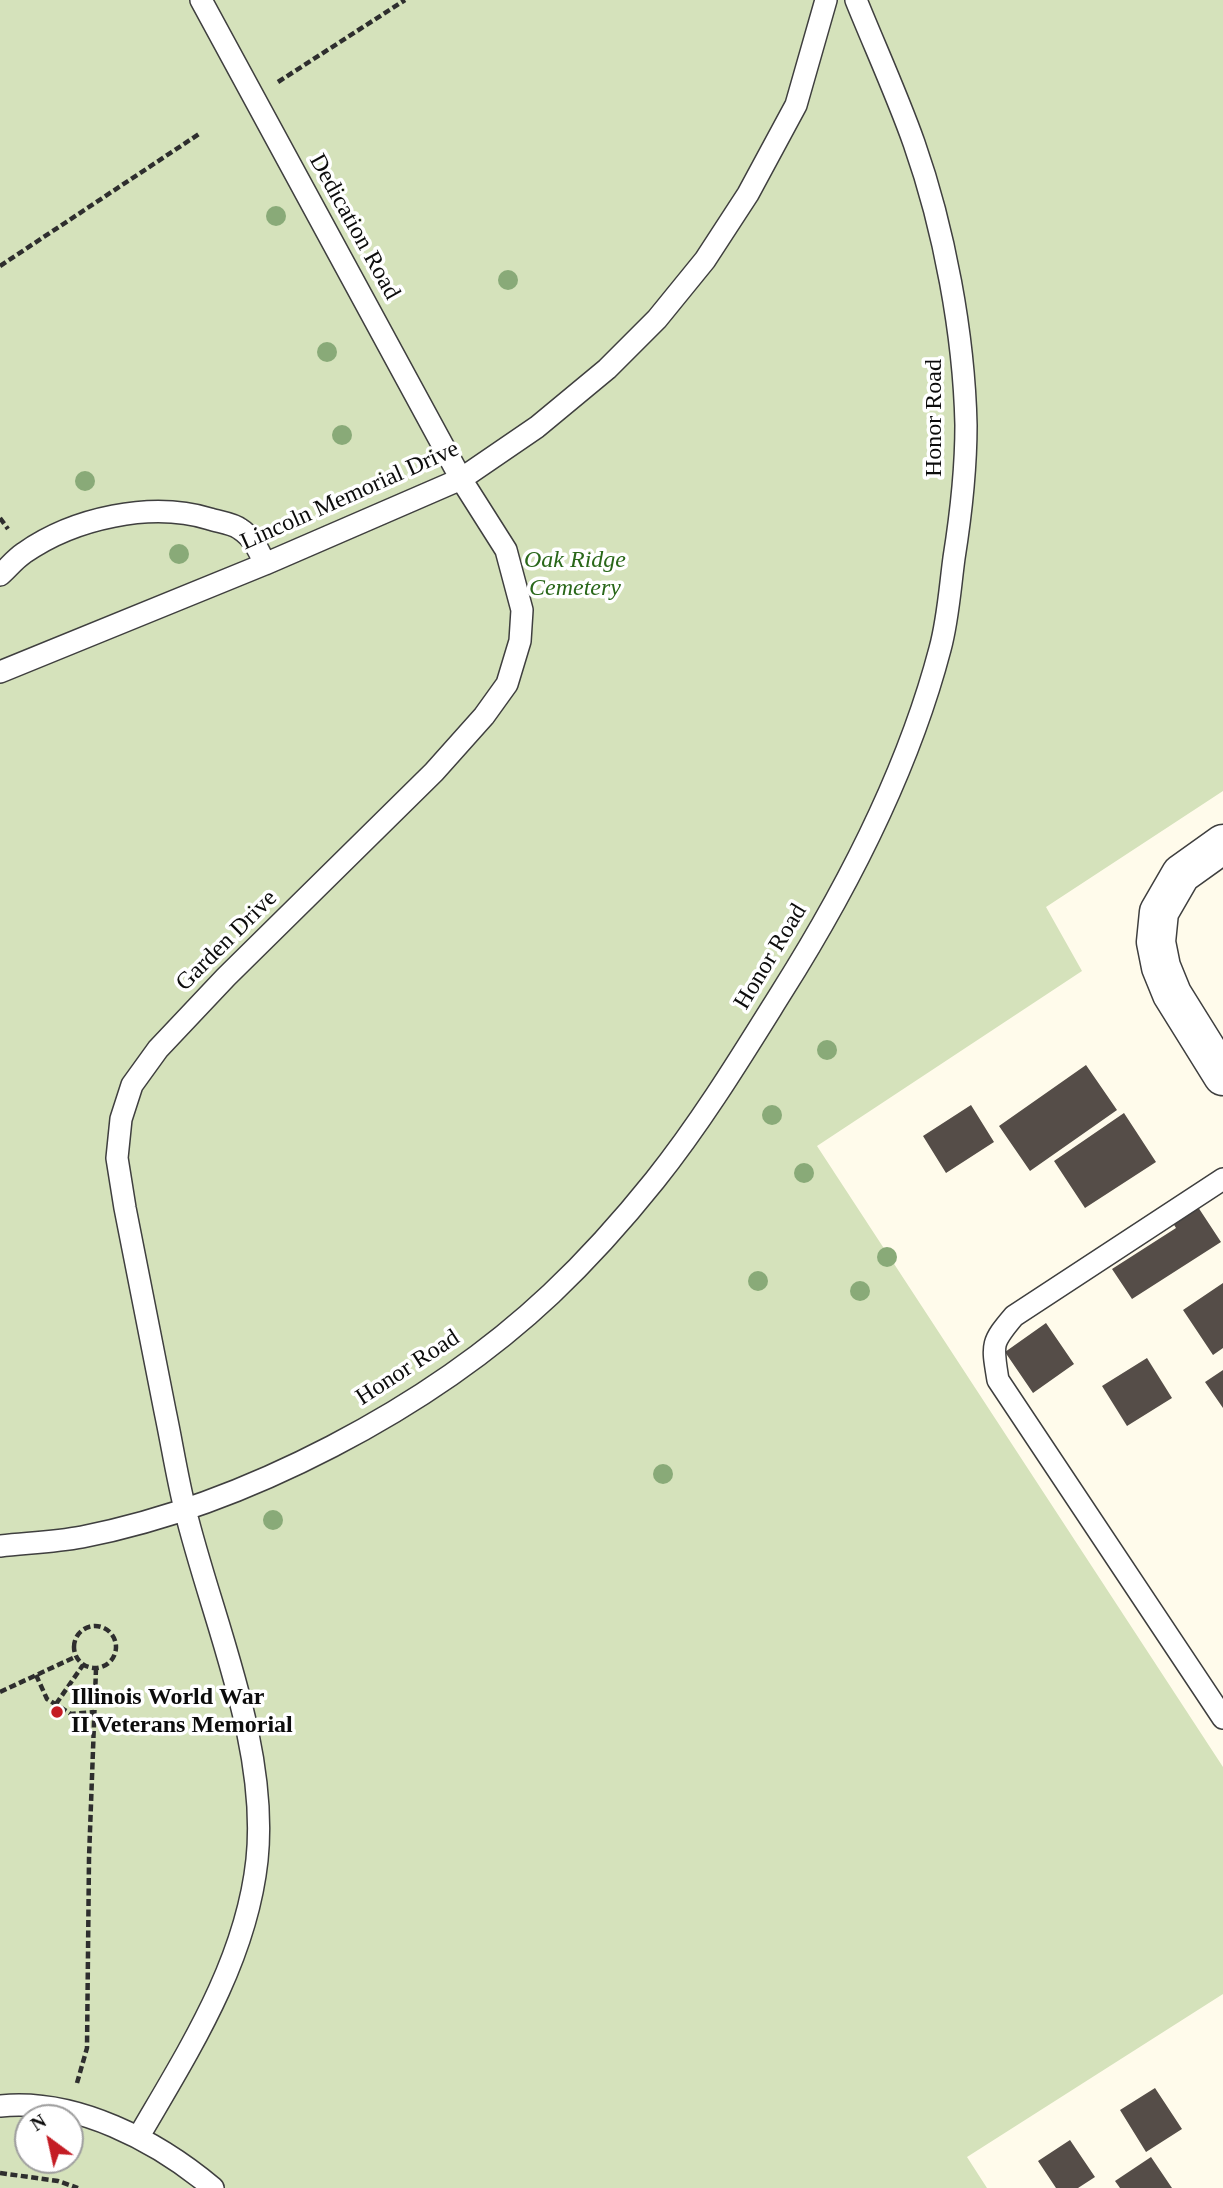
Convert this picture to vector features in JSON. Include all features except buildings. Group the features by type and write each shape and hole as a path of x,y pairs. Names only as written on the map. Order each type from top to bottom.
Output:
{"street":[{"path":"1223,844 1181,874 1159,912 1156,942 1161,967 1172,994 1223,1076"}],"lane":[{"name":"Dedication Road","path":"201,0 461,479"},
{"name":"Lincoln Memorial Drive","path":"0,672 265,564 461,479 537,427 607,369 657,319 705,260 748,194 796,105 826,0"},
{"name":"Honor Road","path":"0,1546 81,1537 185,1509 265,1478 362,1430 419,1396 485,1349 549,1296 654,1181 705,1115 806,955 863,848 911,739 941,646 960,520 966,428 961,343 943,246 915,145 856,0"},
{"name":"Garden Drive","path":"139,2136 219,1992 244,1926 257,1860 257,1788 244,1721 185,1509 125,1208 117,1158 121,1119 132,1085 158,1049 226,977 434,772 484,716 507,684 520,641 522,610 506,550 461,479"},
{"path":"0,575 23,554 57,536 100,519 142,511 171,511 204,517 239,528 255,543 265,564"},
{"path":"1223,1179 1014,1316 996,1338 994,1357 998,1380 1223,1718"},
{"path":"84,2116 139,2136 213,2188"}],"path":[{"path":"254,98 405,0"},
{"path":"0,266 199,135"},
{"path":"95,1626 106,1629 115,1642 115,1652 111,1660 96,1669 83,1664 75,1657 75,1643 82,1631 95,1626"},
{"path":"0,1692 75,1657"},
{"path":"57,1704 83,1664"},
{"path":"71,2104 87,2048 89,1858 96,1669"},
{"path":"36,1675 47,1699 71,1714 94,1712"},
{"path":"0,2173 58,2181 78,2188"}],"green space":[{"name":"Oak Ridge Cemetery","path":"0,0 1223,0 1223,791 1046,907 1082,971 817,1146 1223,1767 1223,1994 967,2157 987,2188 0,2188"}],"place":[{"name":"Illinois World War II Veterans Memorial","path":"57,1712"}]}
